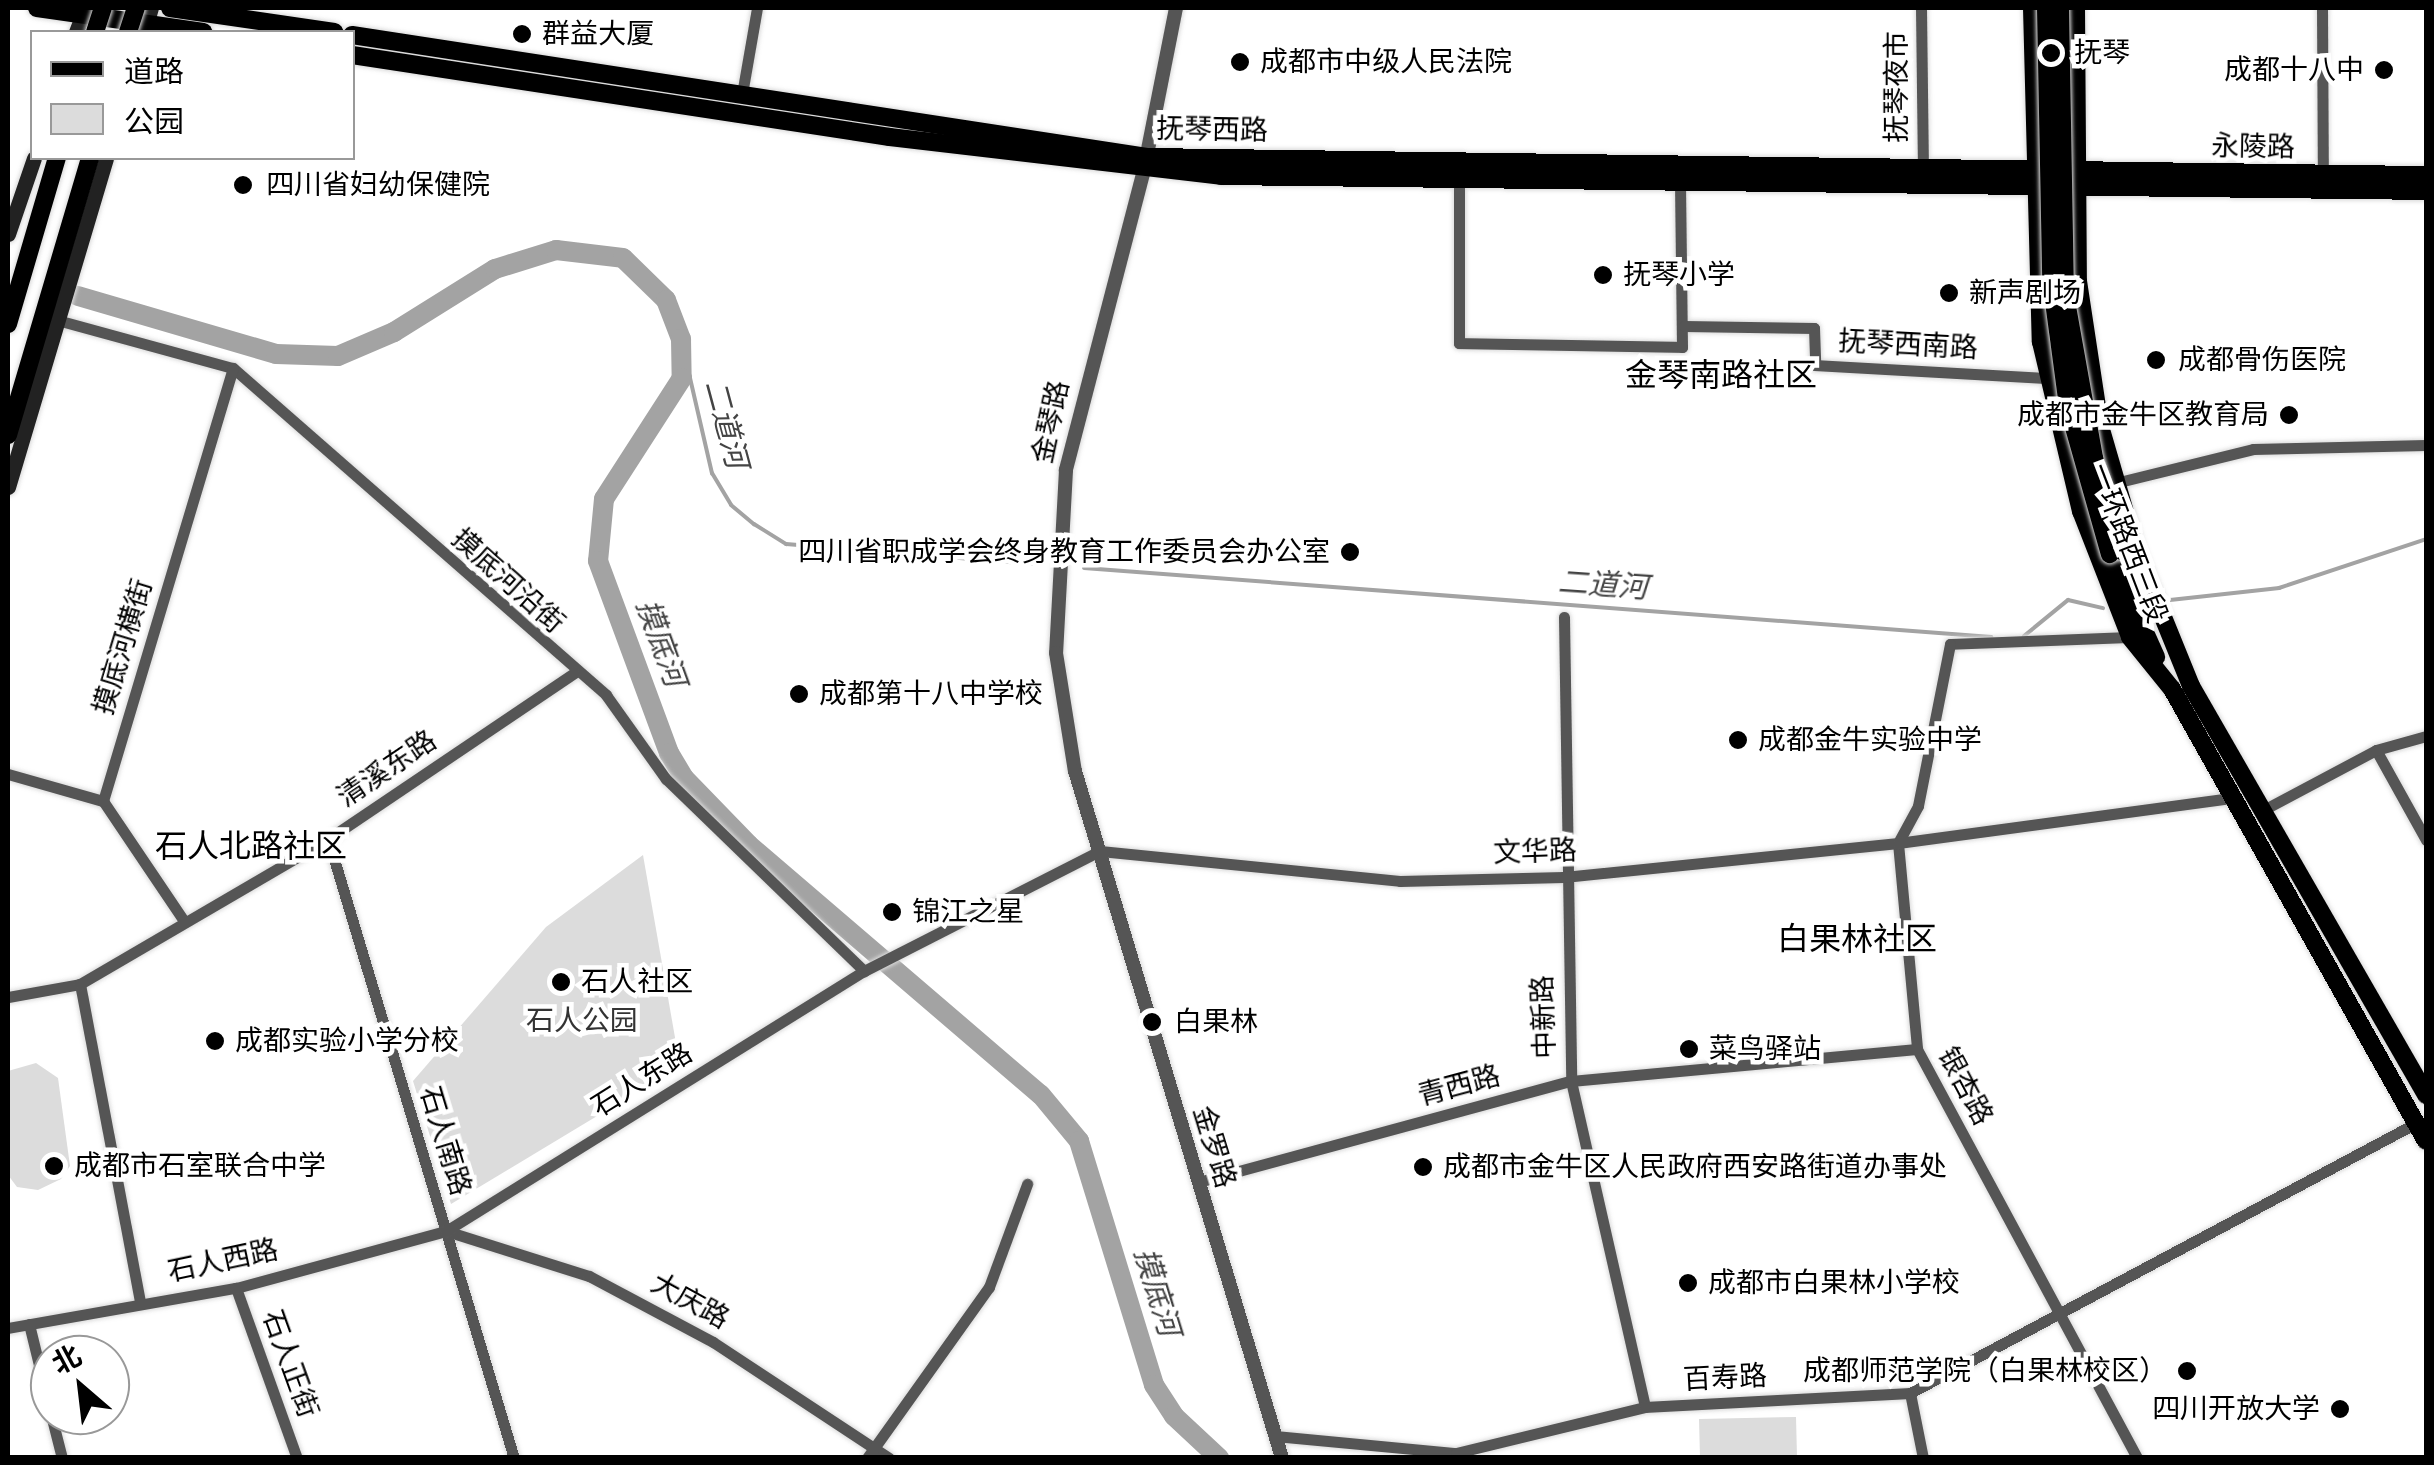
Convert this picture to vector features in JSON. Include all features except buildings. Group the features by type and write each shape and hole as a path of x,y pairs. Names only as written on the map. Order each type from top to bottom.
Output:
{"main road":[{"path":"38,8 81,18 144,18 195,30"},
{"path":"170,8 320,30"},
{"name":"一环路西三段","path":"2032,8 2034,178 2046,378 2081,511 2130,636 2172,689 2426,1142"},
{"path":"2046,8 2050,279 2068,406 2117,553 2172,689"},
{"path":"2060,8 2065,295 2094,458 2117,553 2192,686"},
{"name":"一环路西三段","path":"2076,8 2078,282 2087,366 2115,484 2192,686 2266,808 2426,1094"},
{"name":"抚琴西路","path":"355,35 742,94 1146,164 1922,166 2034,178"},
{"name":"抚琴西路","path":"355,55 1146,164 1459,174 2080,180"},
{"path":"8,234 33,160"},
{"path":"8,324 56,160"},
{"path":"8,435 89,160"},
{"path":"8,487 105,160"},
{"name":"永陵路","path":"2080,180 2426,175"},
{"name":"永陵路","path":"2080,180 2426,191"}],"street":[{"path":"742,94 757,8"},
{"name":"金琴路","path":"1100,851 1061,712 1056,652 1060,512 1083,388 1146,164 1176,8"},
{"name":"抚琴夜市","path":"1922,8 1922,166"},
{"path":"2322,8 2323,176"},
{"path":"1459,174 1459,343 1682,348 1680,177"},
{"name":"摸底河沿街","path":"57,320 233,368 574,673 606,696 666,779 864,971"},
{"name":"抚琴西南路","path":"1684,326 1814,328 1815,365 2046,378"},
{"name":"摸底河横街","path":"103,800 233,368"},
{"path":"2115,484 2253,448 2426,444"},
{"name":"中新路","path":"1564,618 1564,877 1571,1081 1645,1407"},
{"path":"1898,843 1918,806 1950,644 2130,636"},
{"name":"清溪东路","path":"8,997 80,984 328,839 574,673"},
{"path":"2266,808 2376,750 2426,736"},
{"path":"2376,750 2426,840"},
{"path":"8,774 103,800 184,921"},
{"name":"文华路","path":"1100,851 1400,881 1564,877 1898,843 2233,798"},
{"name":"石人南路","path":"328,839 514,1458"},
{"name":"银杏路","path":"1898,843 1917,1049 2137,1458"},
{"path":"864,971 1100,851"},
{"name":"金罗路","path":"1100,851 1282,1458"},
{"name":"石人东路","path":"446,1231 864,971"},
{"path":"80,984 140,1303"},
{"name":"青西路","path":"1198,1182 1571,1081 1917,1049"},
{"name":"百寿路","path":"1274,1436 1456,1453 1645,1407 1910,1393 2416,1122"},
{"path":"871,1452 990,1287 1027,1184"},
{"name":"石人西路","path":"8,1328 236,1288 446,1231"},
{"name":"大庆路","path":"446,1231 589,1276 713,1342 871,1452 889,1458"},
{"name":"石人正街","path":"236,1288 297,1458"},
{"path":"29,1324 32,1335"},
{"path":"1910,1393 1924,1458"}],"green space":[{"name":"石人公园","path":"643,855 680,1066 451,1204 413,1081 546,927"},
{"path":"36,1063 58,1078 70,1166 61,1179 38,1190 17,1187 8,1175 8,1071"},
{"path":"1796,1417 1797,1457 1700,1457 1699,1419"}],"waterway":[{"name":"摸底河","path":"78,296 276,354 338,356 394,332 495,269 556,250 623,258 666,300 681,339 682,378 604,499 598,561 669,753 684,778 749,845 1041,1095 1079,1141 1154,1385 1174,1416 1219,1458"},
{"name":"二道河","path":"681,339 712,473 731,505 754,524 786,544 1032,564"},
{"name":"二道河","path":"2170,600 2279,588 2426,539"},
{"name":"二道河","path":"1084,568 1991,637"},
{"name":"二道河","path":"2024,636 2068,600 2103,608"}],"place":[{"name":"群益大厦","path":"522,34"},
{"name":"抚琴","path":"2051,53"},
{"name":"成都市中级人民法院","path":"1240,62"},
{"name":"成都十八中","path":"2384,70"},
{"name":"四川省妇幼保健院","path":"243,185"},
{"name":"抚琴小学","path":"1603,275"},
{"name":"新声剧场","path":"1949,293"},
{"name":"成都骨伤医院","path":"2156,360"},
{"name":"成都市金牛区教育局","path":"2289,415"},
{"name":"四川省职成学会终身教育工作委员会办公室","path":"1350,552"},
{"name":"成都第十八中学校","path":"799,694"},
{"name":"成都金牛实验中学","path":"1738,740"},
{"name":"锦江之星","path":"892,912"},
{"name":"石人社区","path":"561,982"},
{"name":"白果林","path":"1152,1022"},
{"name":"成都实验小学分校","path":"215,1041"},
{"name":"菜鸟驿站","path":"1689,1049"},
{"name":"成都市石室联合中学","path":"54,1166"},
{"name":"成都市金牛区人民政府西安路街道办事处","path":"1423,1167"},
{"name":"成都市白果林小学校","path":"1688,1283"},
{"name":"成都师范学院（白果林校区）","path":"2187,1371"},
{"name":"四川开放大学","path":"2340,1409"}],"district":[{"name":"金琴南路社区","path":"1721,375"},
{"name":"石人北路社区","path":"251,846"},
{"name":"白果林社区","path":"1857,939"}]}
